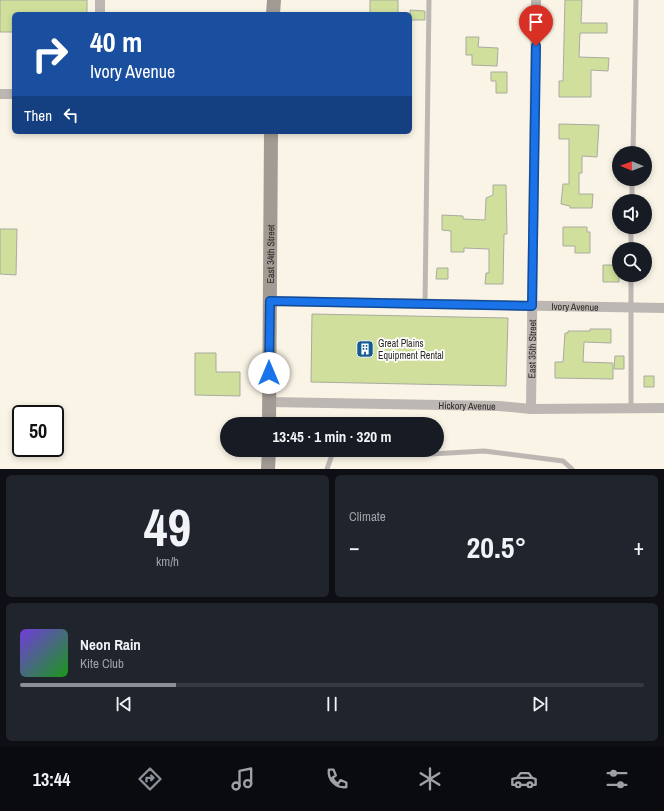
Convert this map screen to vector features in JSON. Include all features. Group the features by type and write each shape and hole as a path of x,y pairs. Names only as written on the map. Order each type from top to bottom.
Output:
{"main road":[{"path":"273,12 274,0"},
{"name":"East 34th Street","path":"269,417 271,134"},
{"path":"268,457 268,469"}],"street":[{"path":"100,0 100,12"},
{"name":"East 35th Street","path":"532,409 536,0"},
{"path":"0,94 12,94"},
{"name":"Ivory Avenue","path":"270,301 664,308"},
{"name":"Hickory Avenue","path":"269,402 499,406 532,409 664,408"}],"lane":[{"path":"425,304 429,0"},
{"path":"633,146 636,0"},
{"path":"630,282 631,409"},
{"path":"327,469 333,452 431,454 484,451 563,461 572,469"}],"building":[{"path":"0,0 87,0 87,12 12,12 12,32 0,32"},
{"path":"370,0 398,0 398,12 370,12"},
{"path":"565,0 582,0 581,23 607,23 607,33 580,33 579,57 609,58 608,71 591,70 591,97 559,97 559,81 563,81"},
{"path":"410,10 425,11 425,20 412,20 412,12 410,12"},
{"path":"466,37 479,37 478,47 498,48 497,66 472,65 472,55 466,55"},
{"path":"491,72 507,72 507,93 496,93 496,81 491,81"},
{"path":"559,124 599,125 597,157 582,156 582,173 579,173 579,194 593,194 592,208 570,208 570,206 561,204 563,184 569,184 569,139 559,139"},
{"path":"493,185 506,185 507,234 504,234 503,284 485,284 486,273 489,273 489,249 464,248 464,252 451,252 451,231 442,230 442,215 463,216 463,219 485,220 486,198 493,195"},
{"path":"563,227 587,227 587,232 590,232 590,253 575,253 575,246 563,246"},
{"path":"0,229 17,229 16,275 0,274"},
{"path":"603,265 612,265 612,282 603,282"},
{"path":"437,268 448,268 448,279 436,279"},
{"path":"312,314 508,318 506,386 311,382"},
{"path":"590,329 611,329 611,343 584,342 583,362 613,363 613,379 555,378 555,362 563,362 565,333 568,333 568,331 590,331"},
{"path":"195,353 216,353 216,372 240,372 240,396 195,395"},
{"path":"615,356 624,356 624,369 614,369"},
{"path":"644,376 654,376 654,387 644,387"}],"place":[{"name":"Great Plains Equipment Rental","path":"365,349"}],"route":[{"path":"269,373 270,301 532,306 536,46"}]}
